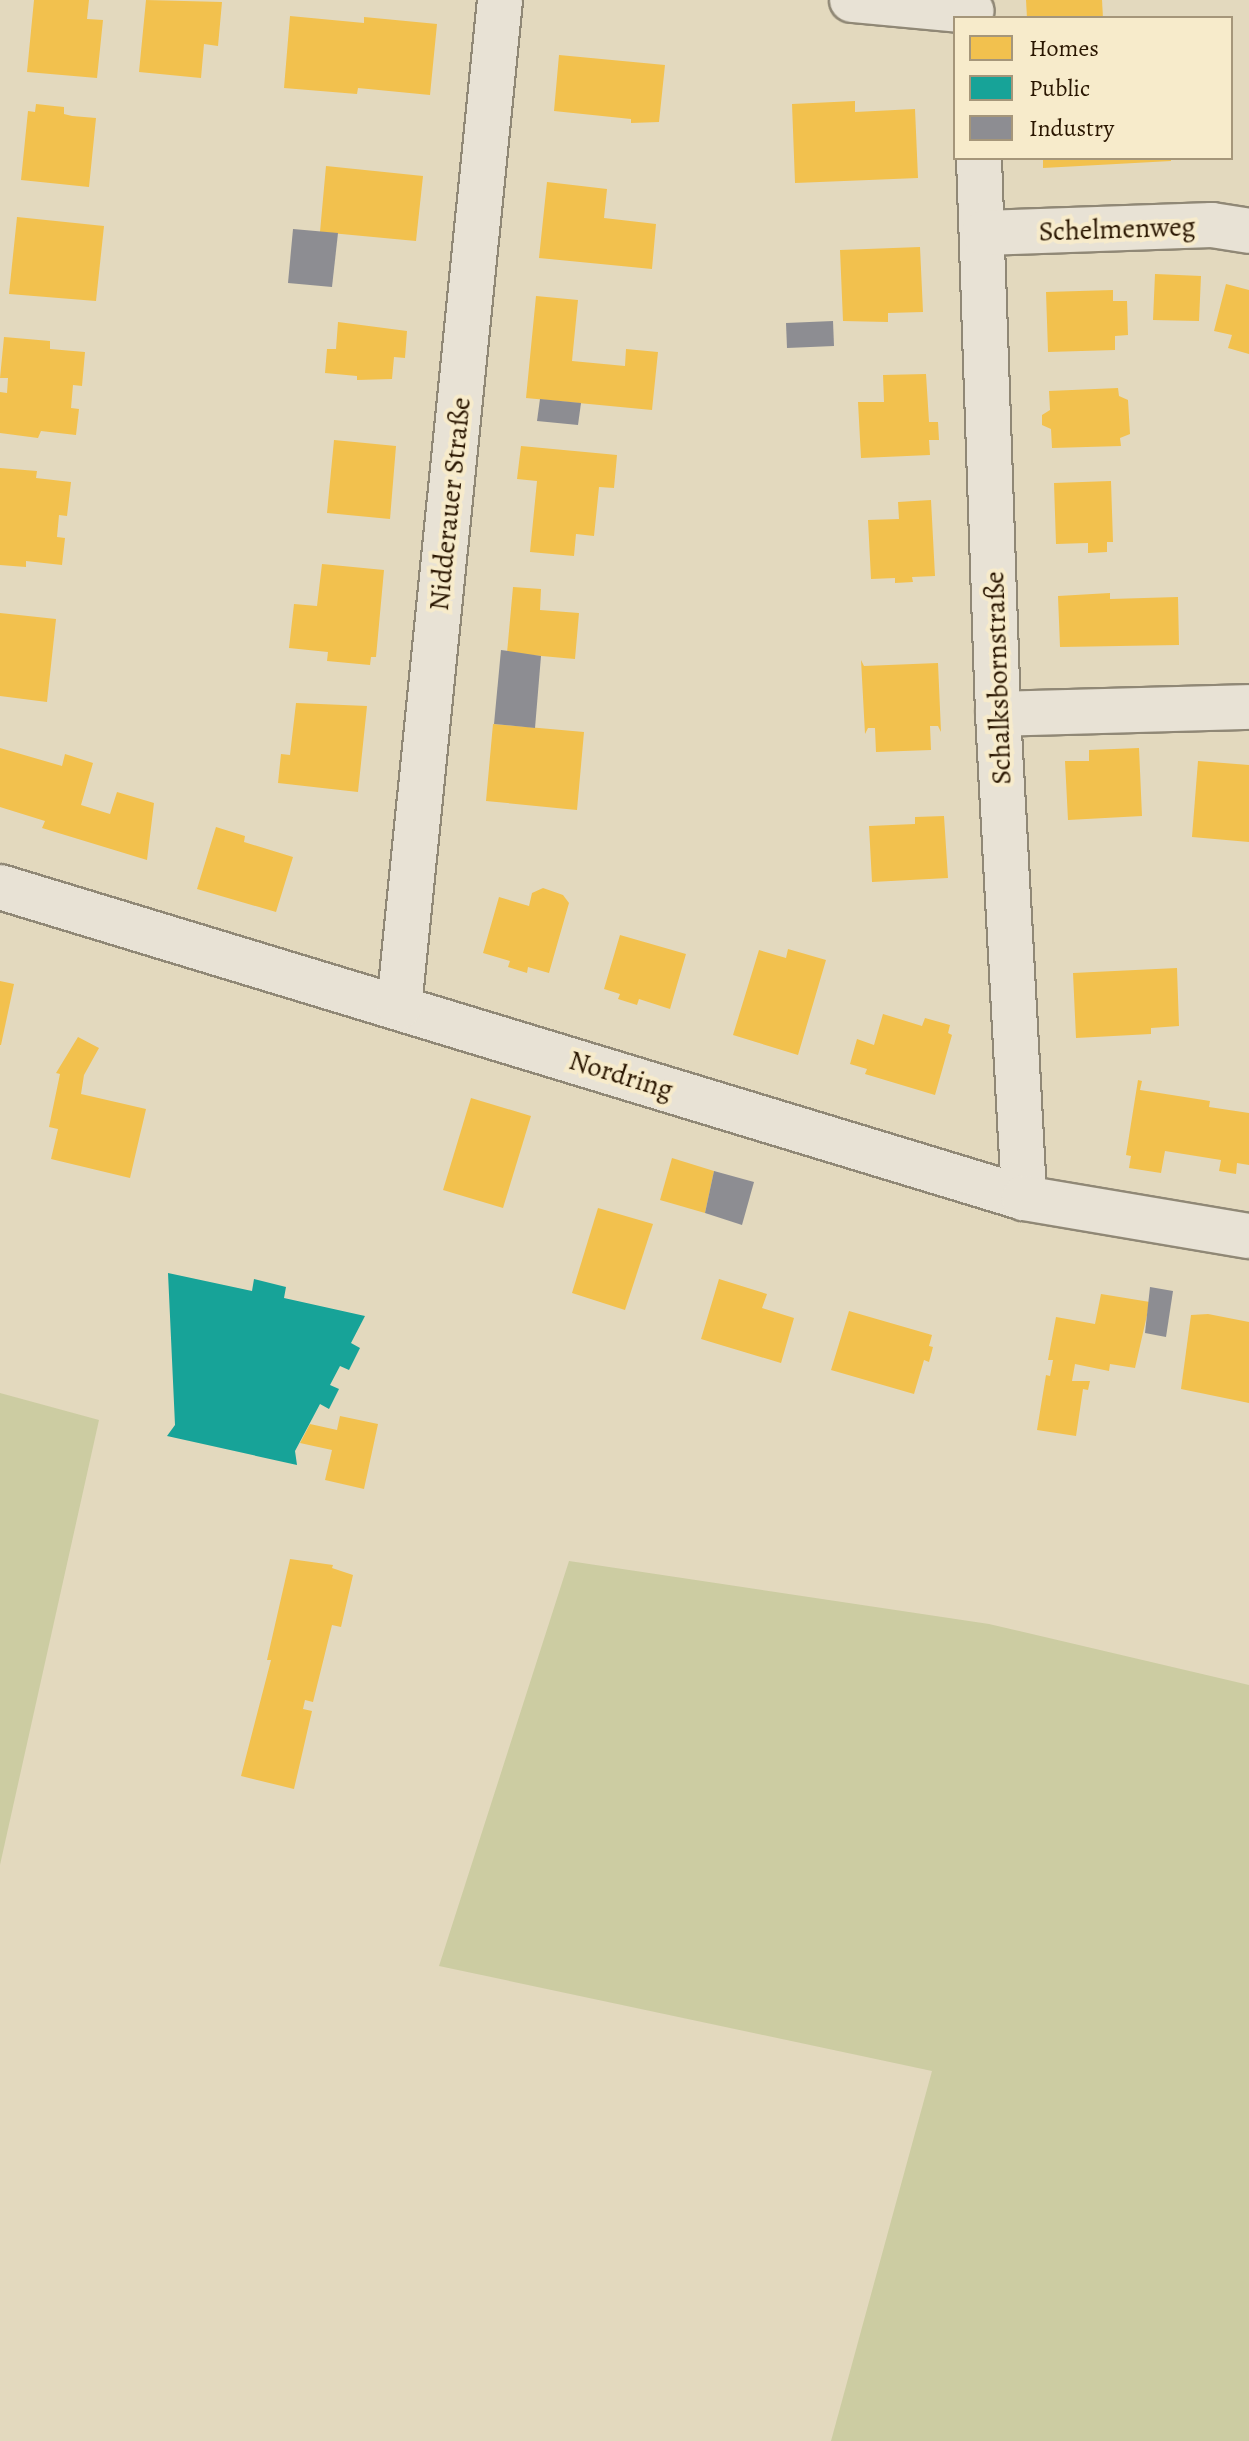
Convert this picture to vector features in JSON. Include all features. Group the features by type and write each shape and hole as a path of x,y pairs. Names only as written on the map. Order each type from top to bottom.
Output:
{"street":[{"name":"Nidderauer Straße","path":"399,1007 500,0"},
{"path":"852,0 971,10"},
{"name":"Schalksbornstraße","path":"979,160 998,714 1024,1198"},
{"name":"Schelmenweg","path":"984,233 1212,225 1249,231"},
{"path":"998,714 1249,707"},
{"name":"Nordring","path":"0,887 1024,1198 1249,1236"}],"green space":[{"path":"0,1393 99,1420 0,1865"},
{"path":"569,1561 989,1624 1249,1685 1249,2441 831,2441 932,2071 439,1966"}],"building: Homes":[{"path":"34,0 89,0 87,19 103,20 97,78 27,72"},
{"path":"146,0 222,2 218,46 204,44 201,78 139,72"},
{"path":"1026,0 1102,0 1103,16 1027,16"},
{"path":"290,16 364,23 364,17 437,24 430,95 358,88 357,94 284,88"},
{"path":"559,55 665,65 659,122 631,123 631,119 554,111"},
{"path":"855,101 855,112 915,109 918,178 795,183 792,104"},
{"path":"36,104 64,107 64,114 72,116 96,118 89,187 21,180 28,111 35,112"},
{"path":"1043,160 1171,160 1171,161 1043,168"},
{"path":"326,166 423,176 416,241 320,232"},
{"path":"547,182 607,189 604,218 656,224 652,269 539,258"},
{"path":"17,217 104,226 96,301 9,294"},
{"path":"920,247 923,312 888,313 888,322 843,321 840,250"},
{"path":"1155,274 1201,276 1199,321 1153,320"},
{"path":"1226,284 1249,290 1249,354 1228,348 1232,335 1214,331"},
{"path":"1113,290 1113,301 1127,301 1128,335 1115,336 1115,350 1048,352 1046,292"},
{"path":"536,296 578,300 572,361 625,366 626,349 658,352 652,410 526,398"},
{"path":"338,322 407,331 405,358 394,357 392,379 357,380 357,376 325,373 327,349 336,349"},
{"path":"4,337 50,341 50,349 85,352 82,386 73,385 71,408 79,409 76,435 41,431 38,438 0,433 0,392 7,393 8,378 0,378"},
{"path":"926,374 929,422 938,422 939,440 929,440 930,455 861,458 858,402 884,402 883,375"},
{"path":"1118,388 1119,396 1128,400 1130,434 1120,438 1121,446 1052,448 1051,429 1042,425 1042,415 1050,410 1049,391"},
{"path":"334,440 396,446 390,519 327,513"},
{"path":"521,446 617,455 614,488 599,487 594,536 576,534 574,556 530,552 537,481 517,479"},
{"path":"0,468 37,471 36,478 71,482 67,516 59,515 57,537 65,538 62,565 26,561 26,567 0,565"},
{"path":"1111,481 1113,542 1107,542 1107,552 1088,553 1088,543 1056,544 1054,483"},
{"path":"931,500 935,576 912,577 913,582 895,583 895,578 871,579 868,520 899,519 898,502"},
{"path":"322,564 384,570 376,657 371,657 370,665 327,661 328,652 289,648 294,604 317,606"},
{"path":"513,587 541,589 540,610 579,613 575,659 507,653"},
{"path":"1110,593 1110,599 1178,597 1179,645 1060,647 1058,596"},
{"path":"0,613 56,619 47,702 0,696"},
{"path":"861,660 864,666 938,663 941,732 938,726 930,726 931,750 876,752 875,728 868,728 865,734"},
{"path":"296,703 367,706 358,792 278,783 281,754 290,755"},
{"path":"493,724 584,732 577,810 486,801"},
{"path":"0,748 62,766 65,754 93,763 81,805 110,814 117,792 154,803 147,860 42,828 45,821 0,807"},
{"path":"1139,748 1142,816 1068,820 1065,761 1089,761 1089,750"},
{"path":"1198,761 1249,765 1249,842 1192,837"},
{"path":"944,816 948,878 872,882 869,826 915,824 915,817"},
{"path":"216,827 245,836 244,842 293,857 276,912 197,889"},
{"path":"543,888 563,895 569,903 549,973 528,967 527,973 508,967 510,961 483,953 499,897 529,906 532,893"},
{"path":"620,935 686,954 670,1009 639,999 637,1005 618,999 620,994 604,989"},
{"path":"788,949 826,960 798,1055 733,1035 759,950 786,958"},
{"path":"1177,968 1179,1026 1151,1028 1151,1034 1076,1038 1073,973"},
{"path":"0,981 14,984 1,1045 0,1045"},
{"path":"883,1014 922,1026 925,1018 950,1025 948,1033 952,1035 935,1095 865,1074 867,1069 850,1064 857,1039 874,1045"},
{"path":"78,1037 99,1048 84,1075 81,1094 146,1109 130,1178 51,1159 58,1129 49,1127 60,1074 56,1073"},
{"path":"1138,1080 1142,1081 1140,1090 1210,1101 1209,1107 1249,1113 1249,1165 1237,1163 1236,1174 1219,1171 1221,1160 1165,1151 1161,1173 1129,1168 1131,1156 1126,1155"},
{"path":"471,1098 531,1116 503,1208 443,1190"},
{"path":"672,1158 714,1171 705,1213 660,1200"},
{"path":"598,1208 653,1224 625,1310 572,1293"},
{"path":"719,1279 767,1294 762,1308 794,1318 781,1363 701,1339"},
{"path":"1101,1294 1150,1302 1135,1368 1110,1364 1109,1371 1075,1364 1072,1381 1090,1381 1088,1390 1083,1389 1076,1436 1037,1430 1046,1375 1050,1376 1053,1360 1048,1360 1056,1317 1095,1324"},
{"path":"849,1311 932,1335 929,1362 924,1360 914,1394 831,1370"},
{"path":"1208,1314 1249,1322 1249,1403 1181,1389 1191,1315"},
{"path":"340,1416 378,1424 364,1489 325,1480 332,1450 300,1443 310,1424 337,1430"},
{"path":"290,1559 333,1565 332,1568 353,1575 341,1627 332,1625 313,1702 305,1700 303,1709 312,1711 294,1789 241,1776 271,1660 267,1660"}],"building: Public":[{"path":"168,1273 252,1291 254,1279 286,1287 284,1298 365,1316 351,1343 360,1348 349,1370 340,1366 330,1385 339,1389 329,1409 320,1404 295,1451 297,1465 167,1436 175,1425"}],"building: Industry":[{"path":"293,229 338,233 332,287 288,283"},
{"path":"833,321 834,346 787,348 786,323"},
{"path":"540,399 581,403 578,425 537,421"},
{"path":"501,650 541,656 535,728 494,724"},
{"path":"714,1171 754,1182 742,1225 705,1213"},
{"path":"1150,1287 1173,1291 1166,1337 1145,1333"}]}
